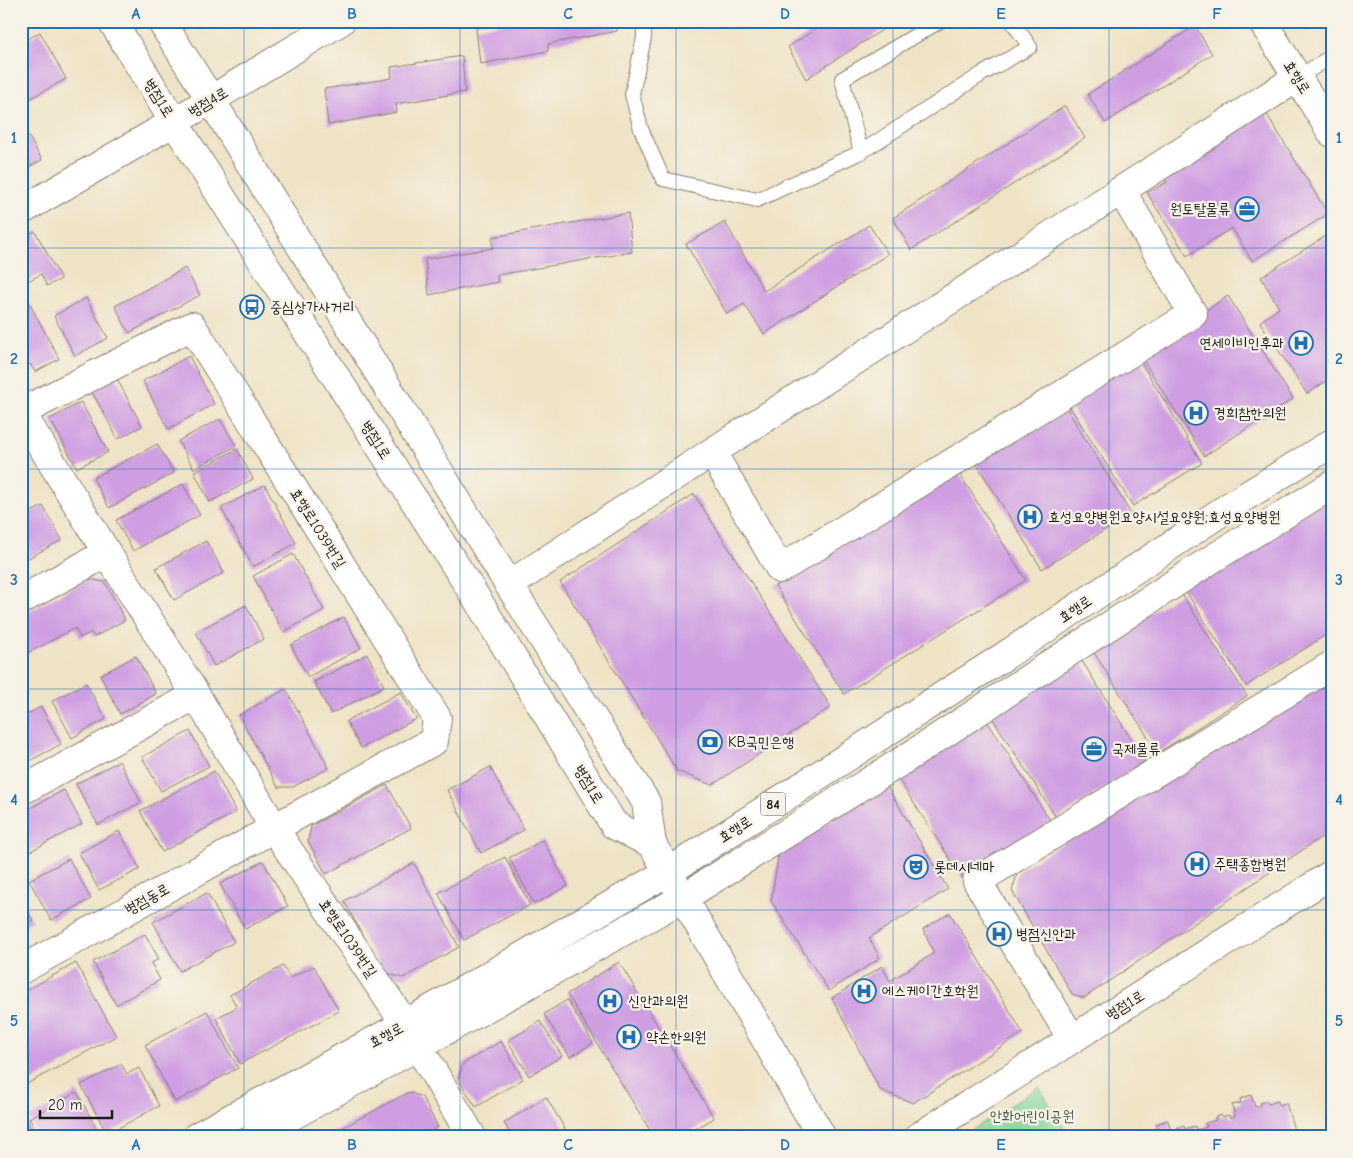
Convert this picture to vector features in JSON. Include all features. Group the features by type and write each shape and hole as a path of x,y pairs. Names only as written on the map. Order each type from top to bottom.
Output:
{"street":[{"name":"병점1로","path":"112,21 480,604 614,825 652,844"},
{"path":"161,21 509,585 646,802 652,844 822,1137"},
{"name":"병점4로","path":"21,211 174,122 341,21"},
{"name":"효행로","path":"1262,21 1332,133"},
{"path":"509,585 712,452 1297,78"},
{"path":"712,452 780,569 1193,314 1121,190"},
{"name":"효행로1039번길","path":"274,828 434,741 437,718 192,326 21,412 196,695 274,828 412,1035 472,1137"},
{"name":"효행로","path":"254,1137 992,664 1230,506 1332,443"},
{"name":"효행로","path":"196,1137 412,1035 683,898 902,761 1212,558 1332,485"},
{"path":"21,600 107,553"},
{"path":"1072,1039 977,881 1332,665"},
{"path":"21,791 196,695"},
{"name":"병점동로","path":"21,970 274,828"},
{"name":"병점1로","path":"918,1137 1332,874"}],"lane":[{"path":"644,21 644,38 632,94 641,129 663,178 757,200 861,152 982,74 1030,47 1012,21"},
{"path":"861,152 842,78 940,21"},
{"path":"1297,78 1332,56"}],"green space":[{"name":"안화어린이공원","path":"1039,1087 1070,1137 961,1137"}],"building":[{"path":"518,21 616,21 617,31 548,44 548,51 480,64 476,28"},
{"path":"828,21 896,21 806,79 788,47"},
{"path":"1195,26 1212,54 1105,123 1088,94"},
{"path":"40,32 66,79 22,103 21,43"},
{"path":"462,56 465,92 396,104 397,112 328,125 324,89 392,78 391,67"},
{"path":"1065,106 1085,138 911,250 893,218"},
{"path":"1263,108 1328,214 1252,261 1232,228 1187,256 1147,193 1167,182 1162,173"},
{"path":"21,123 42,160 21,171"},
{"path":"628,213 632,252 497,275 498,282 429,295 425,259 493,248 492,237"},
{"path":"725,222 764,291 869,225 888,254 764,334 744,304 727,314 686,244"},
{"path":"35,231 61,279 47,286 41,274 21,285 21,239"},
{"path":"1332,232 1332,377 1307,394 1260,322 1279,308 1261,277"},
{"path":"185,268 200,295 129,333 115,306"},
{"path":"1228,296 1293,399 1204,456 1139,354"},
{"path":"86,298 108,338 75,356 54,316"},
{"path":"30,304 59,359 35,372 30,364 21,369 21,309"},
{"path":"189,356 214,404 168,429 143,381"},
{"path":"1139,359 1202,463 1133,506 1068,404"},
{"path":"116,377 142,426 118,439 91,390"},
{"path":"81,402 108,452 77,468 50,419"},
{"path":"1064,404 1131,514 1042,569 974,460"},
{"path":"220,419 236,446 194,469 178,441"},
{"path":"157,444 174,473 109,508 93,478"},
{"path":"237,449 253,479 210,502 194,472"},
{"path":"959,473 1026,580 844,694 775,586"},
{"path":"183,484 200,515 133,551 116,520"},
{"path":"265,485 296,543 253,567 221,508"},
{"path":"694,494 831,707 712,785 677,771 560,582"},
{"path":"1332,494 1332,631 1246,686 1181,584"},
{"path":"43,506 62,540 21,562 21,517"},
{"path":"206,541 224,573 174,600 156,568"},
{"path":"293,554 324,610 283,632 253,576"},
{"path":"89,579 105,582 125,620 94,637 91,632 80,638 75,628 24,655 21,649 21,616"},
{"path":"1181,593 1247,696 1158,753 1093,651"},
{"path":"246,605 264,639 214,666 196,632"},
{"path":"344,617 361,648 308,677 291,645"},
{"path":"367,654 384,686 331,714 314,682"},
{"path":"136,656 156,694 120,714 100,675"},
{"path":"1080,658 1145,761 1057,819 991,716"},
{"path":"1332,677 1332,830 1084,998 1072,994 1012,891 1018,871"},
{"path":"86,683 106,719 72,738 52,701"},
{"path":"286,689 329,768 293,787 278,787 239,715"},
{"path":"401,692 416,719 361,748 346,721"},
{"path":"41,707 61,744 26,763 21,754 21,717"},
{"path":"986,719 1051,822 963,879 897,777"},
{"path":"190,731 209,766 161,791 142,757"},
{"path":"119,761 141,802 98,825 76,784"},
{"path":"490,767 524,830 481,853 447,790"},
{"path":"214,771 236,812 162,852 140,811"},
{"path":"387,785 411,828 326,874 308,841 311,826"},
{"path":"887,786 948,889 869,938 880,958 829,991 771,901 779,852"},
{"path":"64,790 82,824 21,856 21,813"},
{"path":"119,831 140,869 99,890 79,853"},
{"path":"543,840 568,886 534,904 509,858"},
{"path":"505,857 530,905 464,940 438,893"},
{"path":"69,859 91,899 51,920 29,880"},
{"path":"263,861 288,906 245,929 220,884"},
{"path":"414,863 459,947 403,978 383,972 344,901"},
{"path":"207,893 234,942 180,971 153,922"},
{"path":"21,899 33,921 21,927"},
{"path":"950,913 1023,1033 913,1103 880,1090 832,998 882,966 890,981 934,953 923,929"},
{"path":"145,934 159,959 151,963 160,980 116,1005 93,962"},
{"path":"619,962 714,1118 682,1137 654,1137 567,994"},
{"path":"76,963 116,1036 21,1087 21,993"},
{"path":"283,966 290,978 314,966 339,1011 240,1064 216,1018 237,1007 230,995"},
{"path":"567,1000 593,1043 570,1057 544,1014"},
{"path":"207,1011 238,1068 175,1102 145,1045"},
{"path":"540,1021 562,1056 529,1076 508,1041"},
{"path":"501,1041 523,1079 476,1107 458,1079 463,1064"},
{"path":"121,1064 127,1074 139,1068 159,1106 107,1134 81,1085"},
{"path":"77,1092 101,1137 39,1137 29,1118"},
{"path":"409,1092 422,1097 438,1127 419,1137 325,1137"},
{"path":"1251,1095 1255,1107 1267,1101 1268,1104 1278,1101 1279,1105 1286,1103 1296,1137 1150,1137 1148,1130 1158,1128 1156,1124 1168,1120 1171,1132 1184,1126 1185,1129 1195,1126 1196,1130 1207,1127 1205,1123 1216,1120 1215,1117 1221,1115 1222,1117 1229,1115 1230,1118 1235,1116 1232,1105 1241,1103 1240,1099"},
{"path":"546,1097 570,1137 512,1137 504,1123"},
{"path":"21,1110 36,1137 21,1137"}],"place":[{"name":"원토탈물류","path":"1247,209"},
{"name":"중심상가사거리","path":"252,307"},
{"name":"연세이비인후과","path":"1301,343"},
{"name":"경희참한의원","path":"1196,413"},
{"name":"효성요양병원요양시설요양원;효성요양병원","path":"1030,517"},
{"name":"KB국민은행","path":"710,742"},
{"name":"국제물류","path":"1094,749"},
{"name":"주택종합병원","path":"1197,864"},
{"name":"롯데시네마","path":"916,867"},
{"name":"병점신안과","path":"999,934"},
{"name":"에스케이간호학원","path":"864,991"},
{"name":"신안과의원","path":"610,1001"},
{"name":"약손한의원","path":"629,1037"}]}
